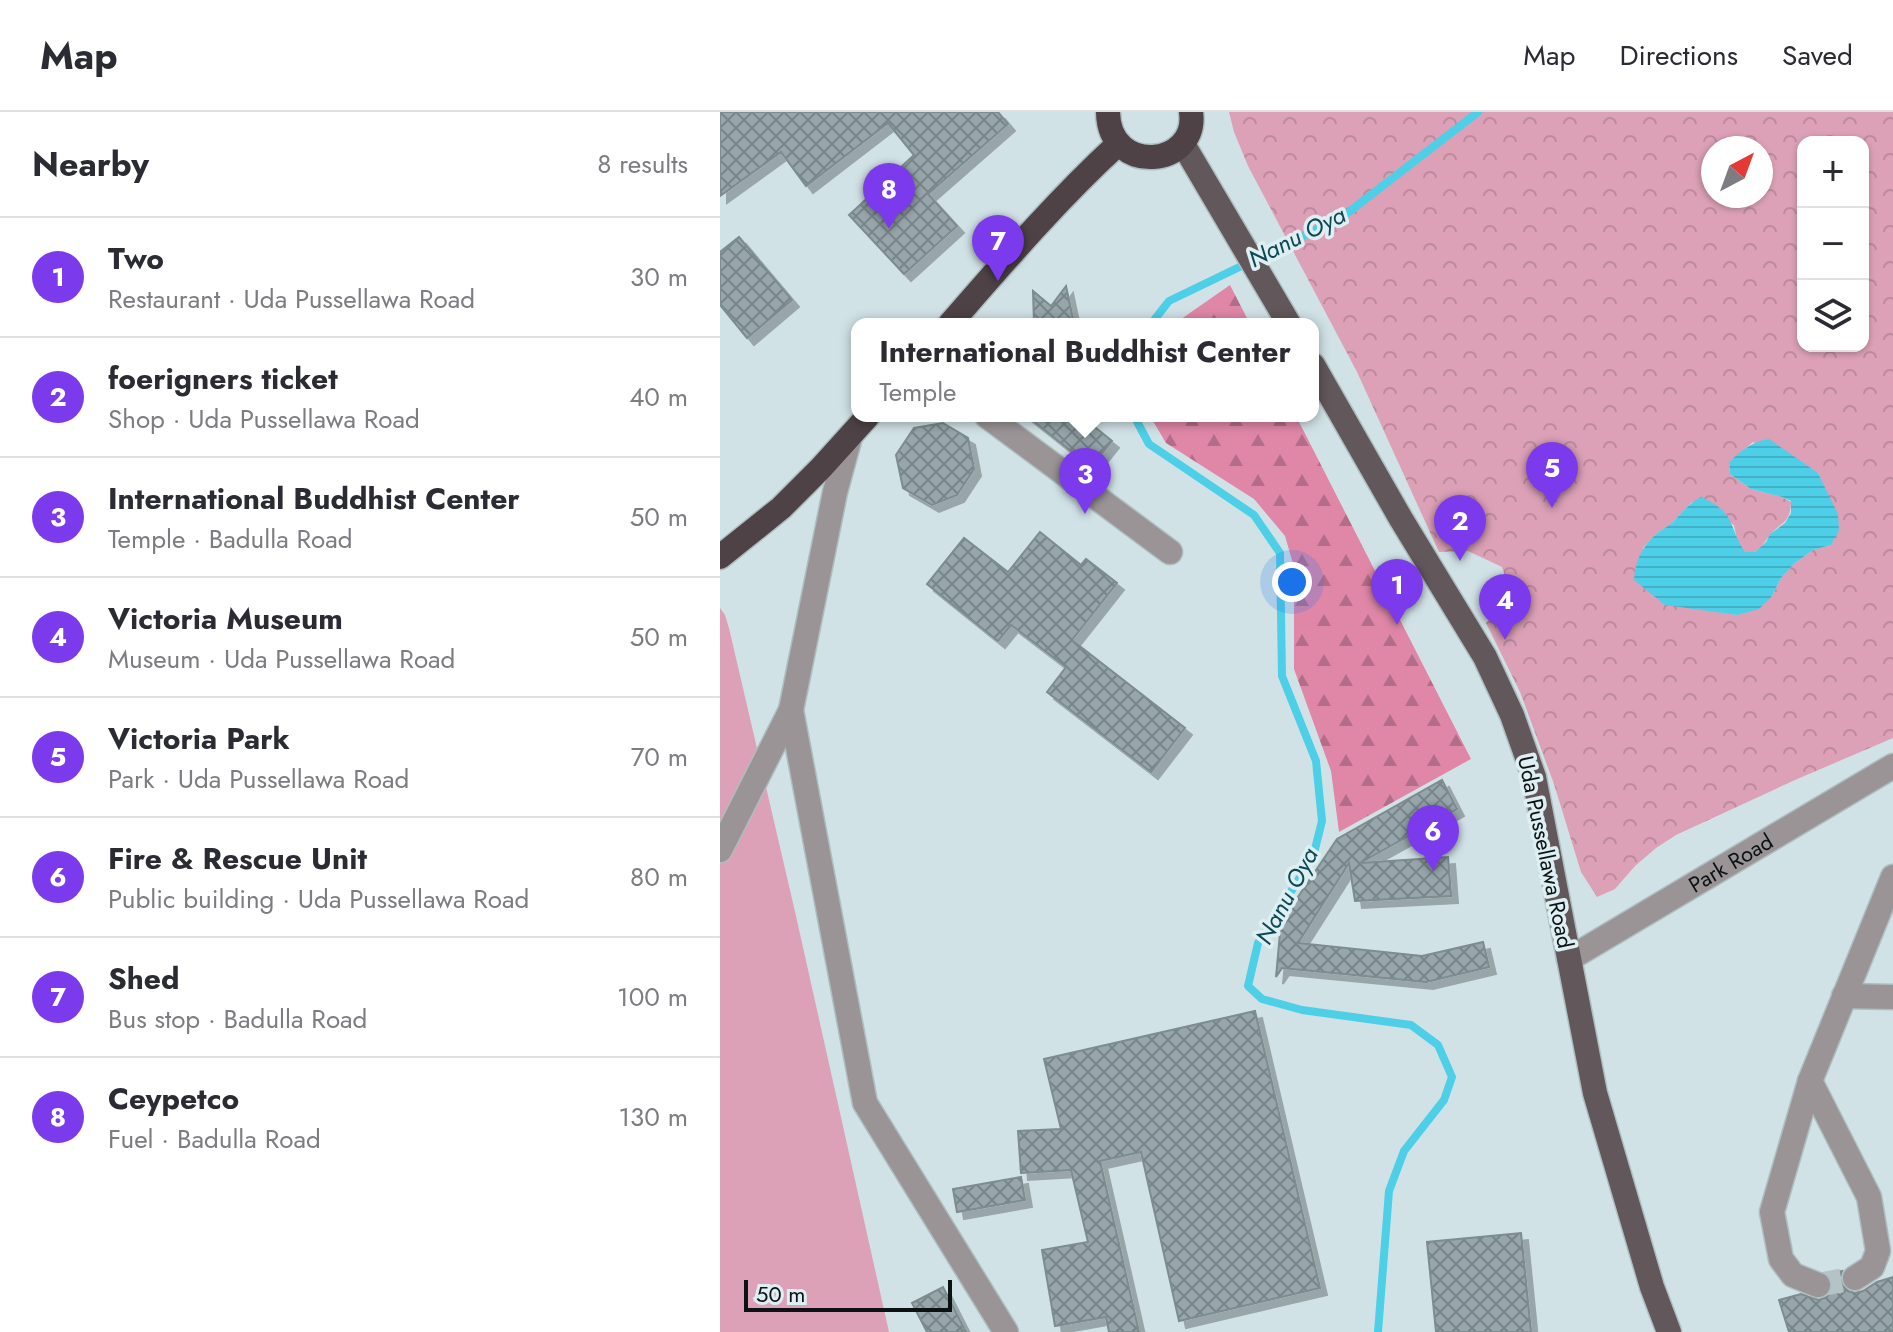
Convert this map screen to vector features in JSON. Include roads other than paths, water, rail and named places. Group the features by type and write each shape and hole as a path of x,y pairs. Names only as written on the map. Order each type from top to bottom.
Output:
{"highway":[{"path":"1108,112 1109,127 1118,144 1140,158 1164,157 1183,144 1193,122 1191,112"},
{"path":"955,318 1045,215 1118,144"},
{"path":"720,557 781,508 863,422"}],"main road":[{"path":"1183,144 1285,318"},
{"name":"Uda Pussellawa Road","path":"1319,376 1485,657 1512,715 1534,777 1595,1093 1652,1287 1669,1332"}],"street":[{"path":"995,422 1170,552"},
{"path":"720,850 791,710 835,492 850,437"},
{"path":"791,710 865,1103 1006,1332"},
{"name":"Park Road","path":"1569,959 1893,766"},
{"path":"1818,1285 1793,1275 1781,1259 1772,1212 1810,1081 1893,877"},
{"path":"1844,996 1893,997"},
{"path":"1810,1081 1869,1197 1878,1251 1872,1267 1855,1278"}],"water":[{"path":"1769,439 1818,473 1838,514 1839,530 1831,545 1813,550 1795,563 1759,609 1737,615 1665,605 1634,580 1636,567 1651,539 1697,499 1701,497 1726,514 1745,552 1755,552 1770,534 1785,523 1791,513 1791,501 1751,489 1730,474 1729,462 1752,444"}],"waterway":[{"name":"Nanu Oya","path":"1156,318 1169,301 1341,218 1478,112"},
{"name":"Nanu Oya","path":"1137,422 1149,444 1254,515 1280,553 1282,676 1316,761 1322,821 1313,857 1258,943 1248,986 1262,999 1302,1010 1411,1025 1438,1045 1452,1077 1444,1100 1404,1151 1389,1191 1378,1332"}],"tunnel":[{"path":"1818,1285 1855,1278"}],"place":[{"name":"Ceypetco","path":"889,229"},
{"name":"Shed","path":"998,281"},
{"name":"Victoria Park","path":"1552,508"},
{"name":"International Buddhist Center","path":"1085,514"},
{"name":"foerigners ticket","path":"1460,561"},
{"name":"Two","path":"1397,625"},
{"name":"Victoria Museum","path":"1505,640"},
{"name":"Fire & Rescue Unit","path":"1433,871"}]}
